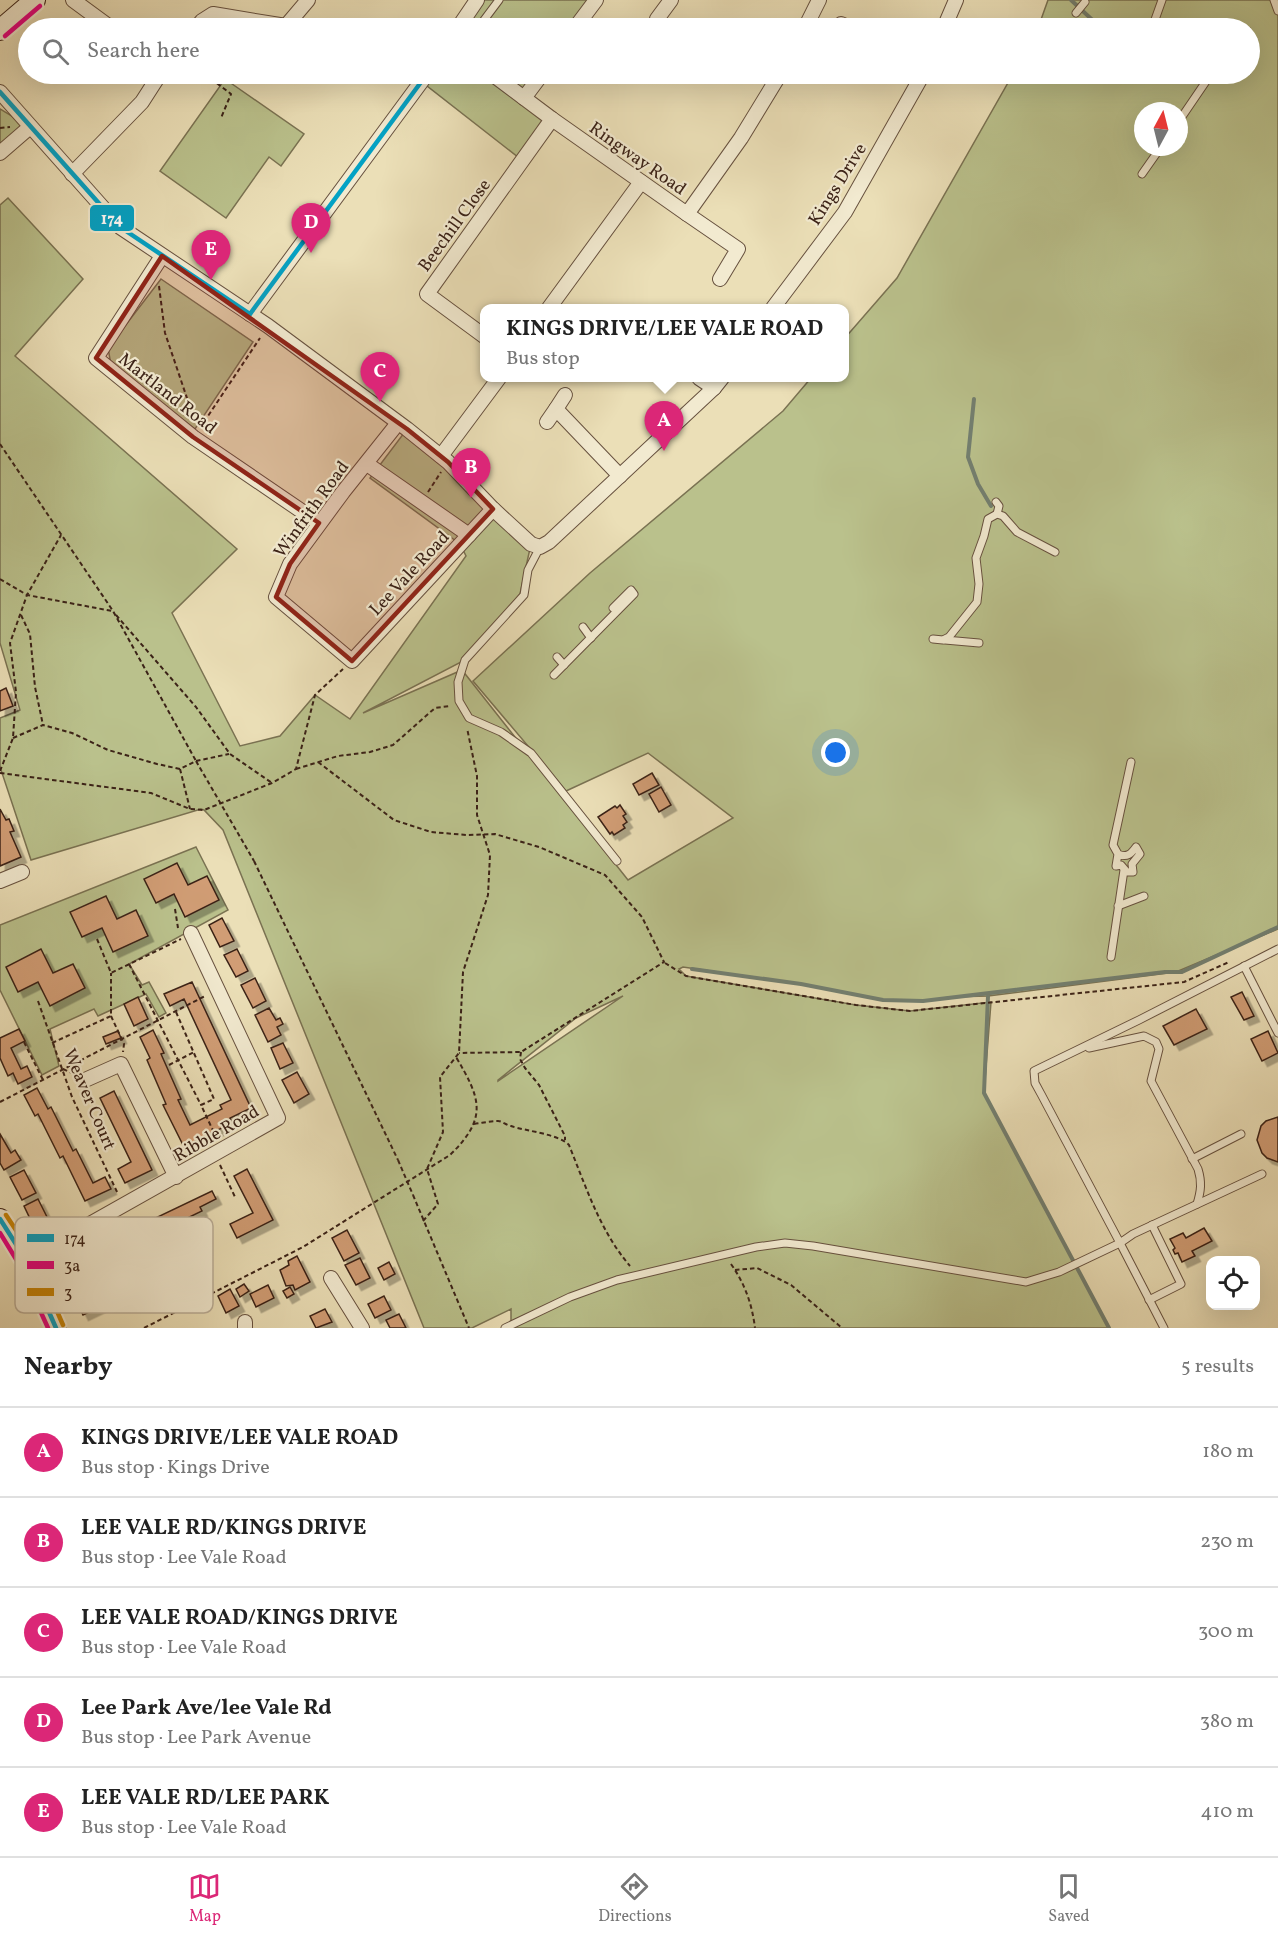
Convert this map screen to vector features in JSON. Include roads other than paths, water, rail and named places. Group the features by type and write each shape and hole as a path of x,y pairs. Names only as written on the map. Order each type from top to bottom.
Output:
{"street":[{"path":"0,30 35,0"},
{"path":"73,0 97,18"},
{"path":"293,18 308,0"},
{"path":"465,18 477,0"},
{"path":"582,18 596,0"},
{"path":"658,18 671,0"},
{"path":"810,18 819,0"},
{"path":"948,18 956,0"},
{"path":"207,18 213,14 237,18"},
{"path":"72,174 141,102 153,84"},
{"path":"250,314 420,84"},
{"name":"Ringway Road","path":"506,84 687,214 741,138 774,84"},
{"path":"525,98 535,84"},
{"name":"Kings Drive","path":"777,304 845,212 917,84"},
{"path":"0,92 120,226 268,326 398,423 444,459 493,510 531,544 540,547 549,542 718,383"},
{"name":"Beechill Close","path":"480,333 427,294 552,119"},
{"path":"0,153 30,127"},
{"path":"553,304 641,182"},
{"path":"687,214 738,249 720,279"},
{"name":"Martland Road","path":"162,256 96,358 193,437 319,524"},
{"path":"444,459 496,382"},
{"path":"547,422 565,395"},
{"path":"556,409 620,476"},
{"name":"Winfrith Road","path":"352,661 276,597 290,564 398,423"},
{"path":"367,464 469,535"},
{"name":"Lee Vale Road","path":"352,661 493,510"},
{"path":"0,881 22,872"},
{"name":"Ribble Road","path":"101,1217 278,1118 218,990 185,931"},
{"path":"85,1080 121,1064 176,1177"},
{"path":"0,1219 15,1243"},
{"path":"332,1278 362,1328"},
{"path":"49,1313 56,1328"}],"lane":[{"path":"486,18 499,0"},
{"path":"1156,18 1162,0"},
{"path":"1274,0 1278,11"},
{"path":"1076,13 1085,2"},
{"path":"1188,108 1204,84"},
{"path":"1142,174 1155,156"},
{"path":"943,640 953,633 977,602 979,584 975,558 988,519 997,514 999,506 996,502"},
{"path":"997,514 1003,516 1017,532 1055,552"},
{"path":"540,547 528,570 524,595 465,660 458,682 460,704 469,718 501,732 531,753 617,861"},
{"path":"554,675 617,608 613,596"},
{"path":"583,627 591,638"},
{"path":"933,639 979,643"},
{"path":"557,657 564,665"},
{"path":"1118,854 1116,866 1121,865 1124,870 1133,872 1132,864 1140,854 1136,847 1123,857 1118,854 1113,845 1131,762"},
{"path":"1111,957 1124,870"},
{"path":"1118,906 1144,896"},
{"path":"1164,1328 1035,1083 1034,1071 1278,949"},
{"path":"1244,966 1278,1033"},
{"path":"1077,1050 1144,1036 1156,1042 1159,1049 1151,1081 1198,1169 1201,1192 1197,1204"},
{"path":"1192,1158 1241,1134"},
{"path":"505,1328 570,1298 617,1280 756,1246 794,1244 1026,1282 1067,1268 1120,1243 1133,1234 1262,1174"},
{"path":"1149,1300 1181,1284 1152,1225"}],"waterway":[{"path":"1071,0 1090,18"},
{"path":"974,399 968,457 978,484 991,506"},
{"path":"692,969 801,984 883,1000 923,1001 1165,972 1182,972 1278,927"},
{"path":"988,996 984,1093 1109,1328"}],"place":[{"name":"Lee Park Ave/lee Vale Rd","path":"311,253"},
{"name":"LEE VALE RD/LEE PARK","path":"211,280"},
{"name":"LEE VALE ROAD/KINGS DRIVE","path":"380,402"},
{"name":"KINGS DRIVE/LEE VALE ROAD","path":"664,451"},
{"name":"LEE VALE RD/KINGS DRIVE","path":"471,498"}]}
